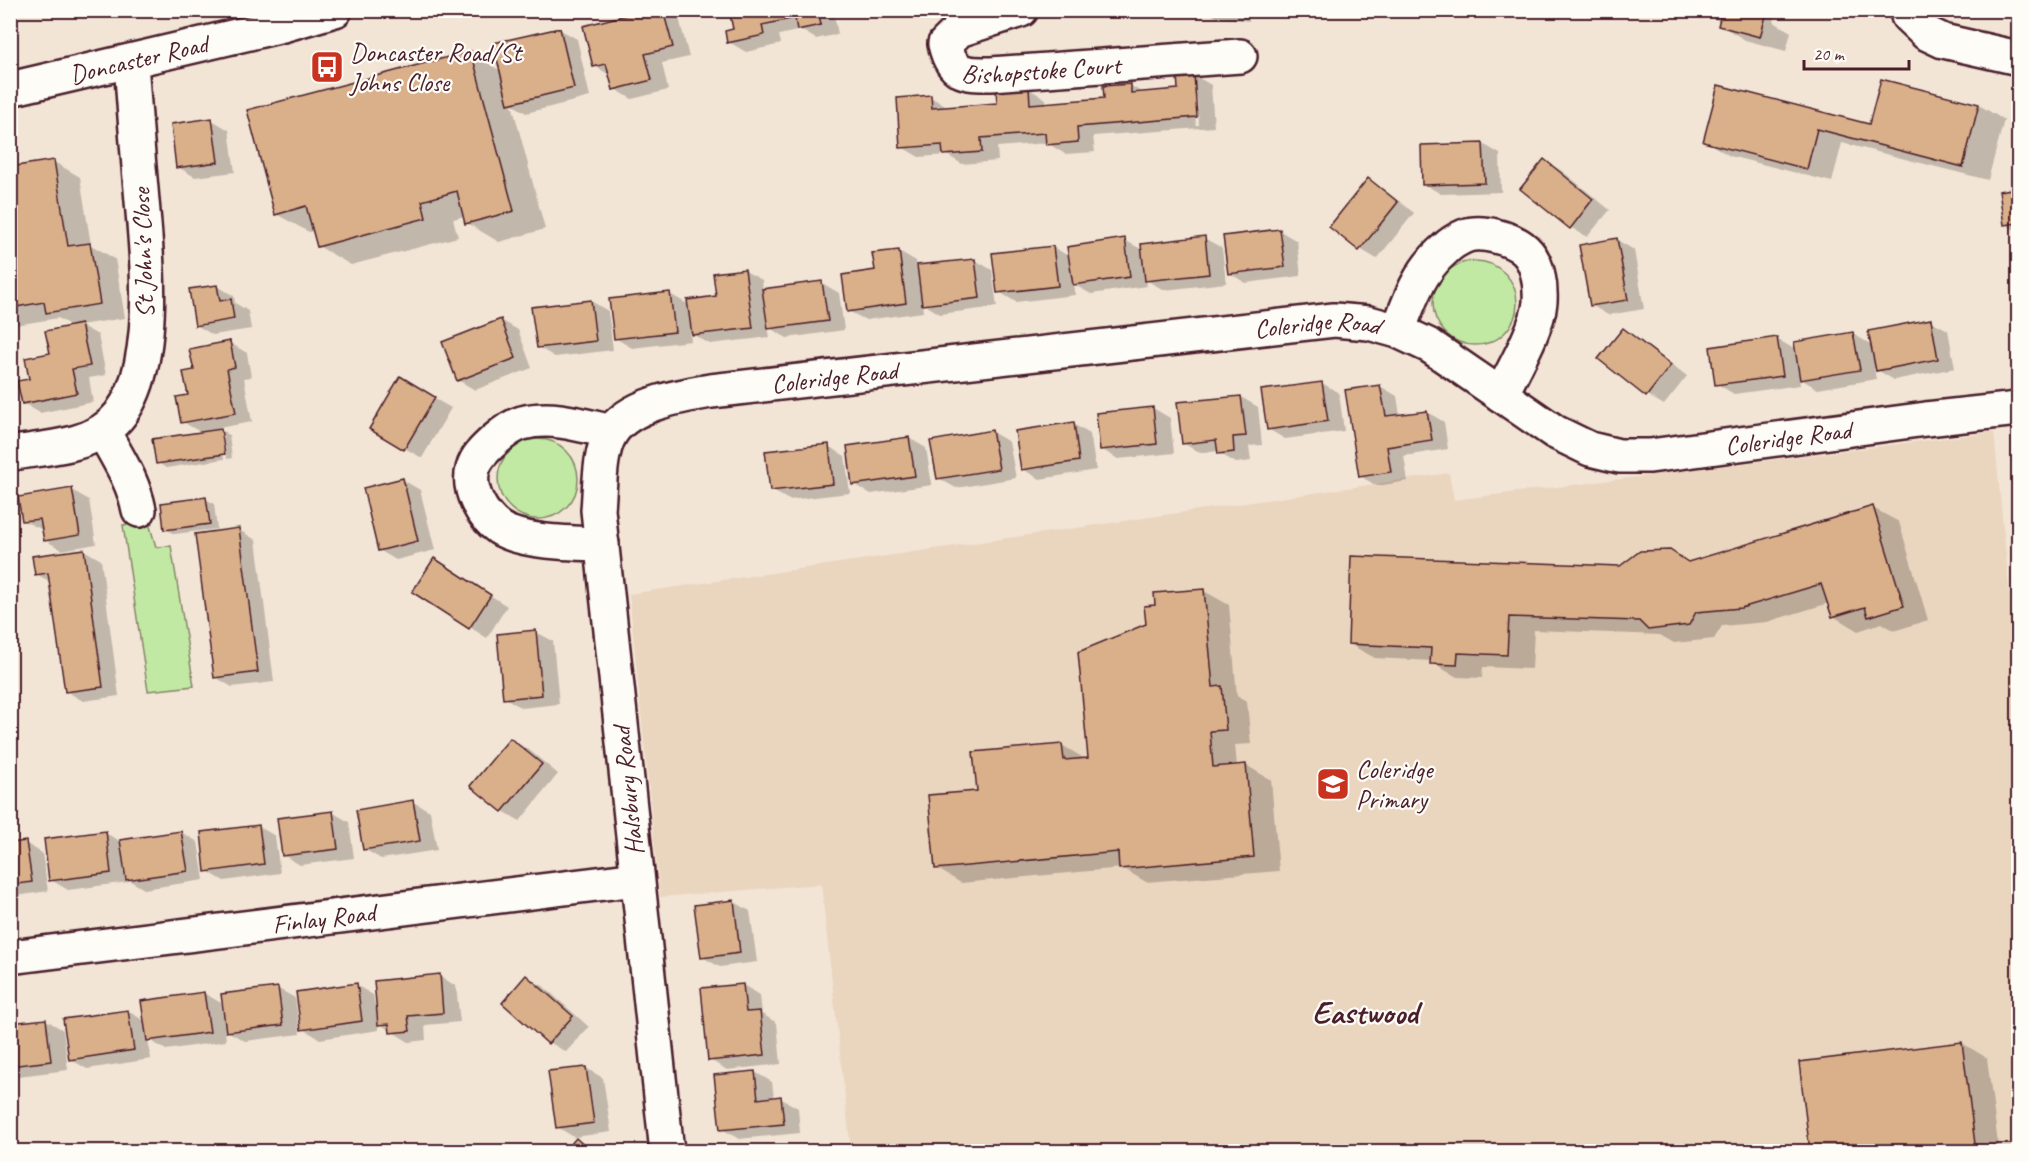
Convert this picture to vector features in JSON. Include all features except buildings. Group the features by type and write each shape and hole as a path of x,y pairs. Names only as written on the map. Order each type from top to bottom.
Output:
{"street":[{"name":"Doncaster Road","path":"10,89 283,25 334,10"},
{"name":"Bishopstoke Court","path":"1021,10 959,30 945,44 949,61 963,74 991,74 1240,56"},
{"path":"1908,16 1926,33 1943,41 2019,58"},
{"name":"St John's Close","path":"15,453 81,441 103,431 120,416 140,369 146,333 149,286 131,62"},
{"name":"Coleridge Road","path":"1398,331 1423,273 1445,249 1459,240 1466,236 1488,234 1507,239 1525,250 1535,267 1540,304 1531,333 1501,395"},
{"name":"Coleridge Road","path":"611,432 628,417 650,406 675,397 711,391 1334,320 1369,323 1398,331 1430,346 1555,432 1590,449 1618,456 1650,456 1926,419 2019,409"},
{"path":"602,544 566,543 527,538 500,528 481,509 473,491 472,469 482,452 501,435 519,424 541,420 564,421 611,432"},
{"path":"103,431 130,479 136,493 139,510"},
{"name":"Halsbury Road","path":"611,432 605,447 598,510 667,1152"},
{"name":"Finlay Road","path":"10,957 637,879"}],"shaded area":[{"name":"Coleridge Primary","path":"1994,432 2018,683 2018,1151 851,1151 821,884 660,897 629,594 1449,473 1454,500"}],"green space":[{"path":"1475,261 1498,268 1510,280 1517,303 1510,326 1498,338 1475,345 1452,338 1440,326 1433,303 1440,280 1452,268"},
{"path":"538,439 553,442 566,451 575,464 578,479 575,494 566,507 553,516 538,519 523,516 510,507 501,494 498,479 501,464 510,451 523,442"},
{"path":"149,523 156,547 171,546 194,686 148,691 123,525"}],"place":[{"name":"Doncaster Road/St Johns Close","path":"327,67"},
{"name":"Coleridge Primary","path":"1333,784"}],"district":[{"name":"Eastwood","path":"1365,1012"}]}
